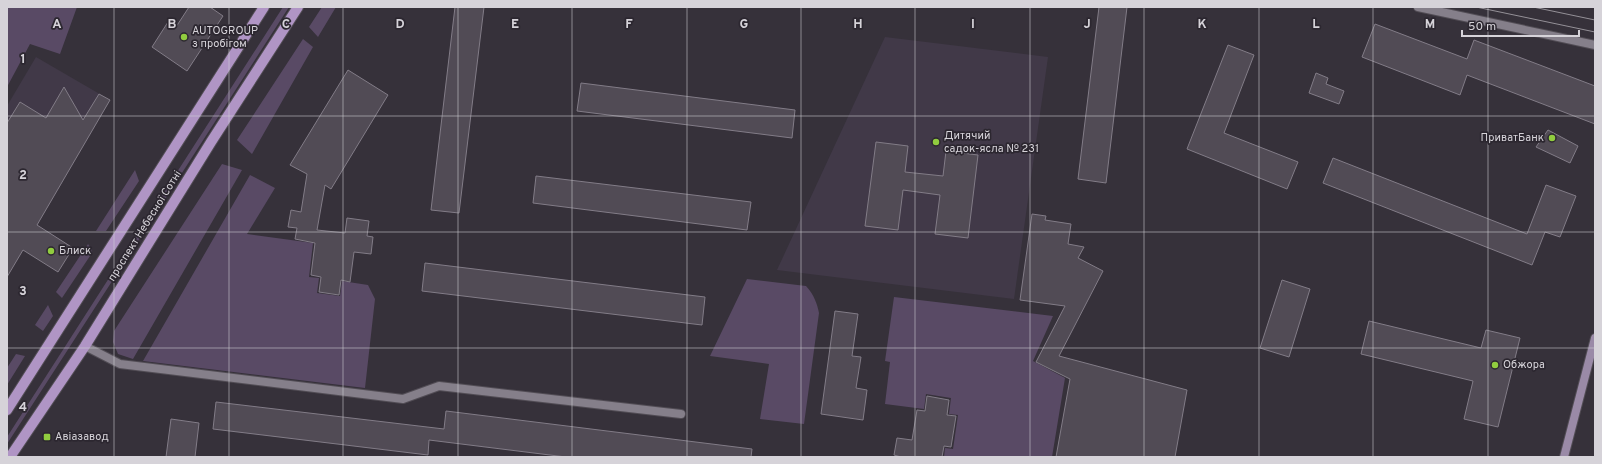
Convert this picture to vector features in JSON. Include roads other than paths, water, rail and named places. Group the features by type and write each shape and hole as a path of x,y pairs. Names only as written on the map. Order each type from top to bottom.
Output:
{"main road":[{"name":"проспект Небесної Сотні","path":"7,410 264,7"},
{"name":"проспект Небесної Сотні","path":"10,457 85,346 207,149 298,7"},
{"path":"1564,457 1595,338"}],"street":[{"path":"1418,7 1595,45"},
{"path":"85,346 120,364 403,400 439,386 681,414"}],"tram line":[{"path":"1476,7 1595,32"},
{"path":"1533,7 1595,20"}],"place":[{"name":"AUTOGROUP з пробігом","path":"184,37"},
{"name":"ПриватБанк","path":"1552,138"},
{"name":"Дитячий садок-ясла № 231","path":"936,142"},
{"name":"Блиск","path":"51,251"},
{"name":"Обжора","path":"1495,365"},
{"name":"Авіазавод","path":"47,437"}]}
